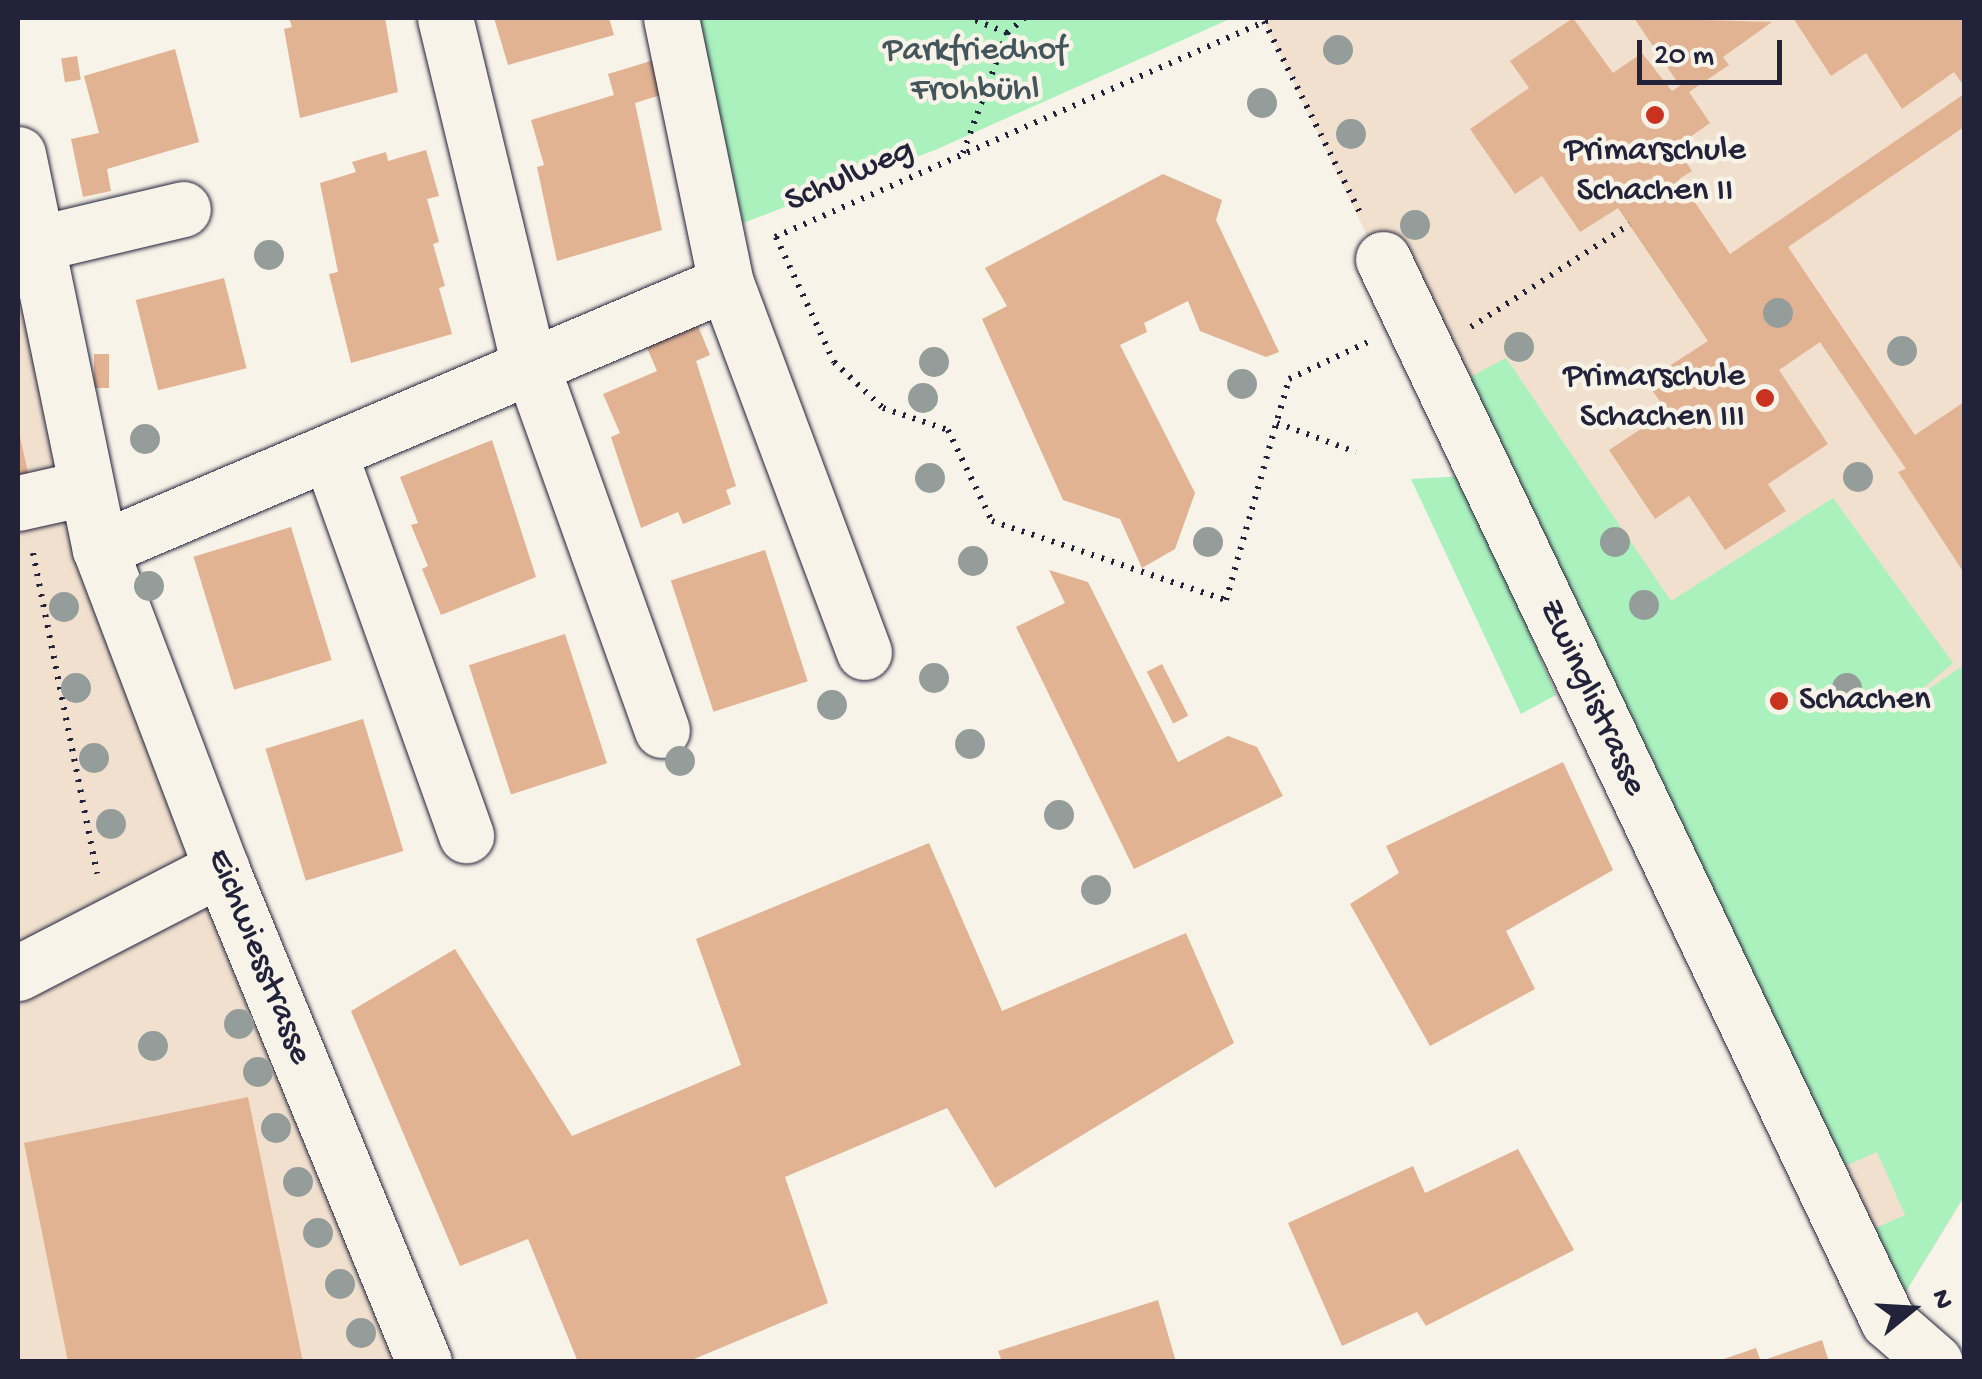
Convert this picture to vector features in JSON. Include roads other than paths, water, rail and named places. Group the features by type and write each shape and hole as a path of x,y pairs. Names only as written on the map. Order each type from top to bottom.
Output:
{"street":[{"path":"445,18 532,370 662,730"},
{"path":"672,18 723,269 864,652"},
{"name":"Eichwiesstrasse","path":"18,154 100,549 220,868 424,1362"},
{"path":"36,244 183,209"},
{"name":"Zwinglistrasse","path":"1383,260 1888,1321 1935,1362"},
{"path":"100,549 532,370 723,269"},
{"path":"330,455 466,835"},
{"path":"25,525 85,488"},
{"path":"18,972 108,930 220,868"}],"place":[{"name":"Primarschule Schachen II","path":"1655,115"},
{"name":"Primarschule Schachen III","path":"1765,398"},
{"name":"Schachen","path":"1779,701"}],"park label":[{"name":"Parkfriedhof Frohbühl","path":"975,72"}]}
